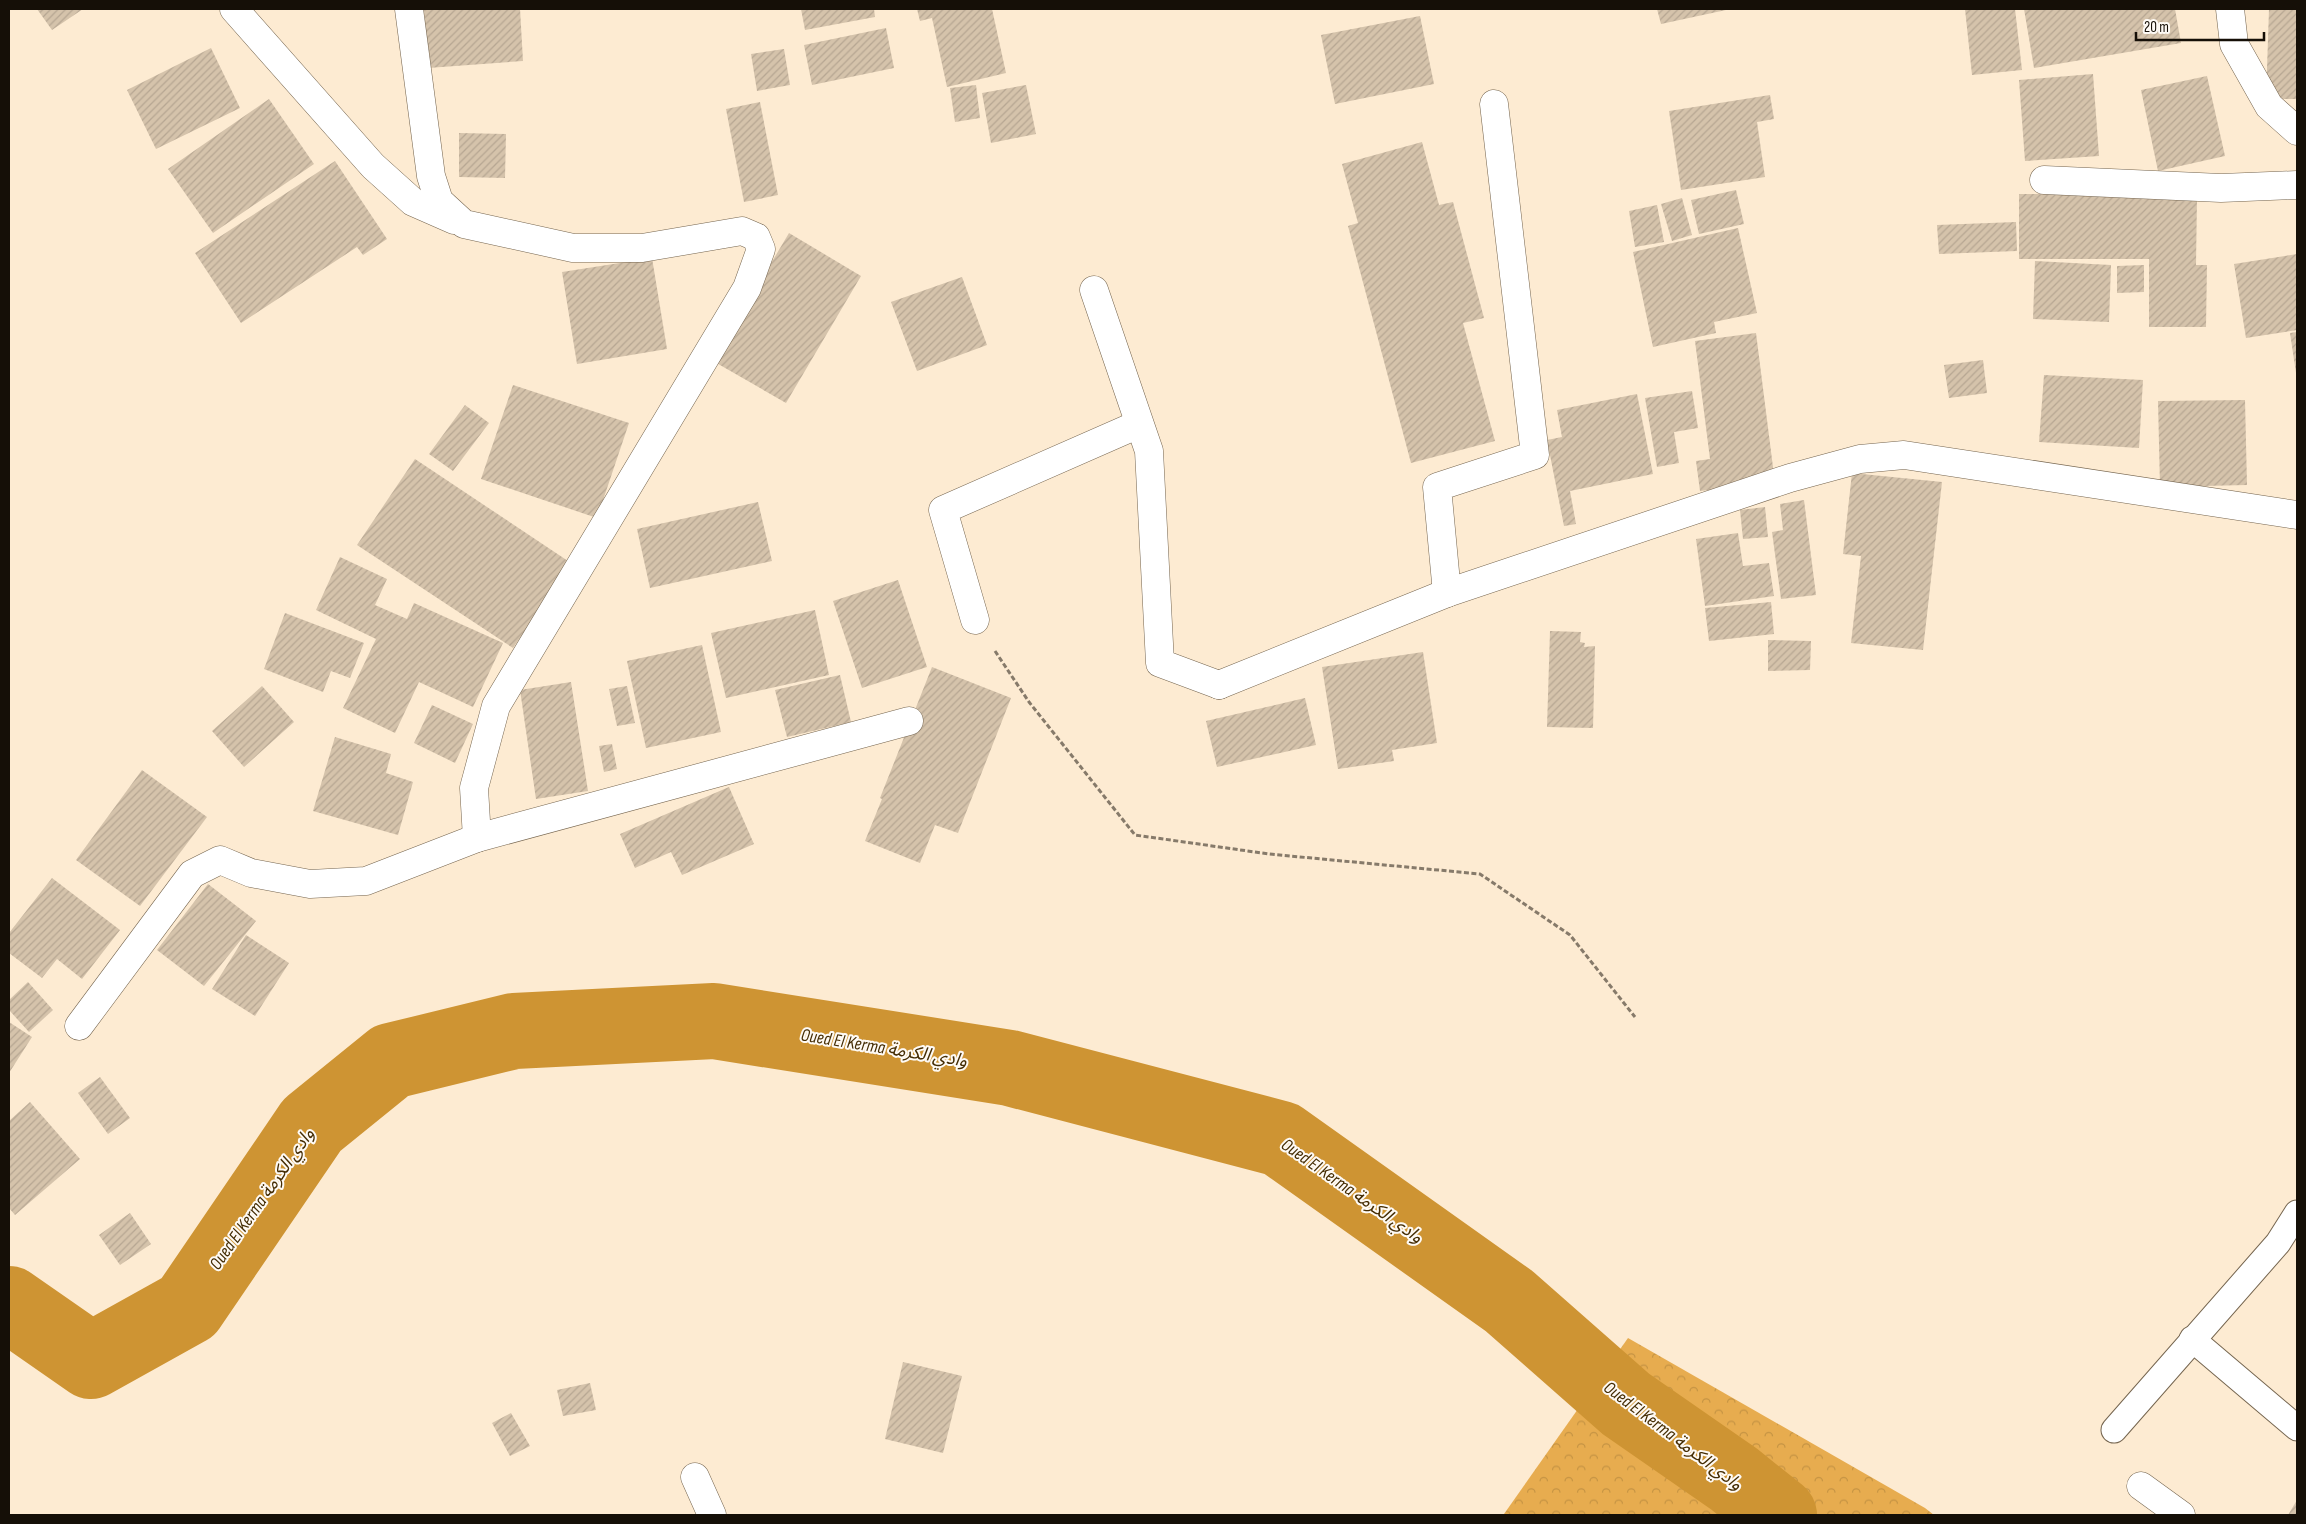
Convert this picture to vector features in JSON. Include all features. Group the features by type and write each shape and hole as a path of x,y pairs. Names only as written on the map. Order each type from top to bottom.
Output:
{"street":[{"path":"234,9 373,166 413,202 464,224 573,248 642,248 742,231 756,237 761,249 747,288 496,706 474,788 477,838"},
{"path":"409,9 430,176 439,201 464,224"},
{"path":"2230,9 2234,44 2269,106 2297,131"},
{"path":"1448,593 1437,487 1535,455 1494,104"},
{"path":"2044,180 2222,188 2297,185"},
{"path":"1094,290 1149,451 1160,663 1219,685 1448,593 1790,478 1860,459 1904,455 2297,515"},
{"path":"975,620 943,510 1139,424"},
{"path":"80,1026 192,874 220,860 251,873 310,884 366,881 477,838 909,721"},
{"path":"695,1477 712,1515"},
{"path":"2141,1486 2180,1515"}],"lane":[{"path":"2114,1430 2278,1243 2297,1213"},
{"path":"2192,1339 2297,1428"}],"path":[{"path":"975,620 1029,702 1135,835 1269,854 1480,874 1570,935 1635,1017"}],"green space":[{"path":"1628,1338 1925,1508 1934,1515 1504,1514"}],"building":[{"path":"37,9 83,9 52,30"},
{"path":"424,9 520,9 523,61 428,68"},
{"path":"801,9 874,9 875,17 805,30"},
{"path":"917,9 992,9 1006,73 947,87 932,18 920,21"},
{"path":"1657,9 1726,9 1726,10 1661,24"},
{"path":"1965,9 2015,9 2022,70 1972,75"},
{"path":"2024,9 2175,9 2181,43 2034,68"},
{"path":"2269,9 2297,9 2297,99 2266,99"},
{"path":"1420,16 1434,84 1335,104 1321,35"},
{"path":"886,28 894,68 812,85 804,45"},
{"path":"211,48 240,108 156,149 127,90"},
{"path":"784,49 790,85 757,91 751,54"},
{"path":"2093,74 2099,156 2025,161 2019,80"},
{"path":"2207,76 2225,156 2158,171 2141,90"},
{"path":"976,85 980,118 955,122 950,88"},
{"path":"1026,85 1036,134 991,143 982,93"},
{"path":"1770,95 1774,119 1757,122 1765,177 1681,190 1669,111"},
{"path":"269,99 314,164 213,233 168,169"},
{"path":"760,102 778,195 744,202 726,109"},
{"path":"459,133 506,134 505,178 459,177"},
{"path":"1422,142 1439,205 1453,202 1484,318 1463,323 1495,441 1411,463 1348,226 1358,223 1342,164"},
{"path":"335,161 387,239 363,255 357,247 241,323 195,253"},
{"path":"1736,190 1744,224 1699,234 1691,200"},
{"path":"2019,194 2163,194 2197,198 2196,265 2207,265 2206,327 2149,327 2149,259 2019,259"},
{"path":"1682,198 1692,235 1672,241 1661,204"},
{"path":"1657,205 1664,242 1635,247 1629,211"},
{"path":"2016,222 2017,251 1939,254 1937,225"},
{"path":"1738,228 1757,313 1714,322 1716,333 1653,347 1633,252"},
{"path":"789,233 861,276 786,403 713,361"},
{"path":"2297,254 2297,330 2246,338 2234,264"},
{"path":"652,258 667,349 577,364 562,272"},
{"path":"2035,261 2111,265 2109,322 2033,319"},
{"path":"2144,265 2144,292 2117,293 2117,266"},
{"path":"962,277 987,345 917,371 891,302"},
{"path":"2297,332 2297,373 2296,373 2290,333"},
{"path":"1756,333 1775,483 1700,491 1696,461 1710,459 1695,341"},
{"path":"1983,360 1987,393 1949,398 1944,365"},
{"path":"2044,375 2143,380 2139,448 2039,442"},
{"path":"513,385 629,423 597,518 481,479"},
{"path":"1692,391 1698,428 1674,432 1679,463 1657,467 1645,398"},
{"path":"1637,394 1653,474 1570,491 1576,524 1564,526 1547,440 1562,437 1557,410"},
{"path":"2245,400 2247,485 2160,487 2158,401"},
{"path":"465,405 489,423 453,471 429,454"},
{"path":"415,459 571,563 513,648 357,545"},
{"path":"1852,473 1942,482 1923,650 1851,643 1861,556 1843,554"},
{"path":"1804,500 1816,595 1781,599 1772,532 1783,530 1780,504"},
{"path":"758,502 772,561 650,588 637,529"},
{"path":"1765,507 1768,537 1743,539 1740,510"},
{"path":"1738,533 1743,566 1769,563 1774,596 1705,606 1696,539"},
{"path":"340,557 387,579 375,605 407,619 414,603 503,643 473,707 419,682 395,733 343,708 376,639 316,610"},
{"path":"898,580 927,667 862,688 833,601"},
{"path":"1771,602 1774,634 1709,641 1705,608"},
{"path":"815,610 829,675 726,698 711,633"},
{"path":"285,613 364,643 350,678 331,671 323,692 264,669"},
{"path":"1550,631 1581,632 1580,642 1585,643 1584,647 1595,646 1593,728 1547,727"},
{"path":"1768,640 1811,641 1810,670 1768,671"},
{"path":"702,645 721,732 646,748 627,661"},
{"path":"1423,652 1437,743 1392,750 1394,761 1338,769 1322,667"},
{"path":"932,667 1011,698 958,833 935,825 920,863 865,841"},
{"path":"840,675 851,722 787,737 775,690"},
{"path":"571,682 588,791 536,799 520,690"},
{"path":"262,686 294,722 244,767 212,731"},
{"path":"627,686 635,723 617,726 609,689"},
{"path":"1305,698 1316,745 1217,767 1206,721"},
{"path":"432,705 473,724 455,763 414,743"},
{"path":"335,737 391,754 386,773 413,782 398,835 313,811"},
{"path":"612,744 617,769 604,772 599,746"},
{"path":"142,770 207,817 140,906 76,860"},
{"path":"729,787 754,844 682,875 671,852 635,868 620,834"},
{"path":"52,878 120,930 82,979 57,959 42,978 9,953 9,933"},
{"path":"208,884 256,921 204,986 157,950"},
{"path":"246,935 289,963 255,1016 212,989"},
{"path":"28,982 53,1010 29,1032 9,1010 9,1000"},
{"path":"9,1022 32,1037 9,1073"},
{"path":"100,1077 130,1118 108,1134 78,1093"},
{"path":"30,1102 80,1159 15,1215 9,1208 9,1121"},
{"path":"130,1213 151,1244 120,1265 99,1235"},
{"path":"903,1362 962,1376 943,1453 885,1439"},
{"path":"590,1383 596,1410 563,1416 557,1390"},
{"path":"511,1413 530,1446 510,1456 492,1423"},
{"path":"2297,1500 2297,1515 2288,1515"}],"waterway":[{"name":"Oued El Kerma وادي الكرمة","path":"9,1304 91,1361 188,1307 312,1125 391,1061 514,1031 714,1021 1010,1068 1281,1139 1509,1301 1626,1404 1734,1479 1779,1515"}]}
